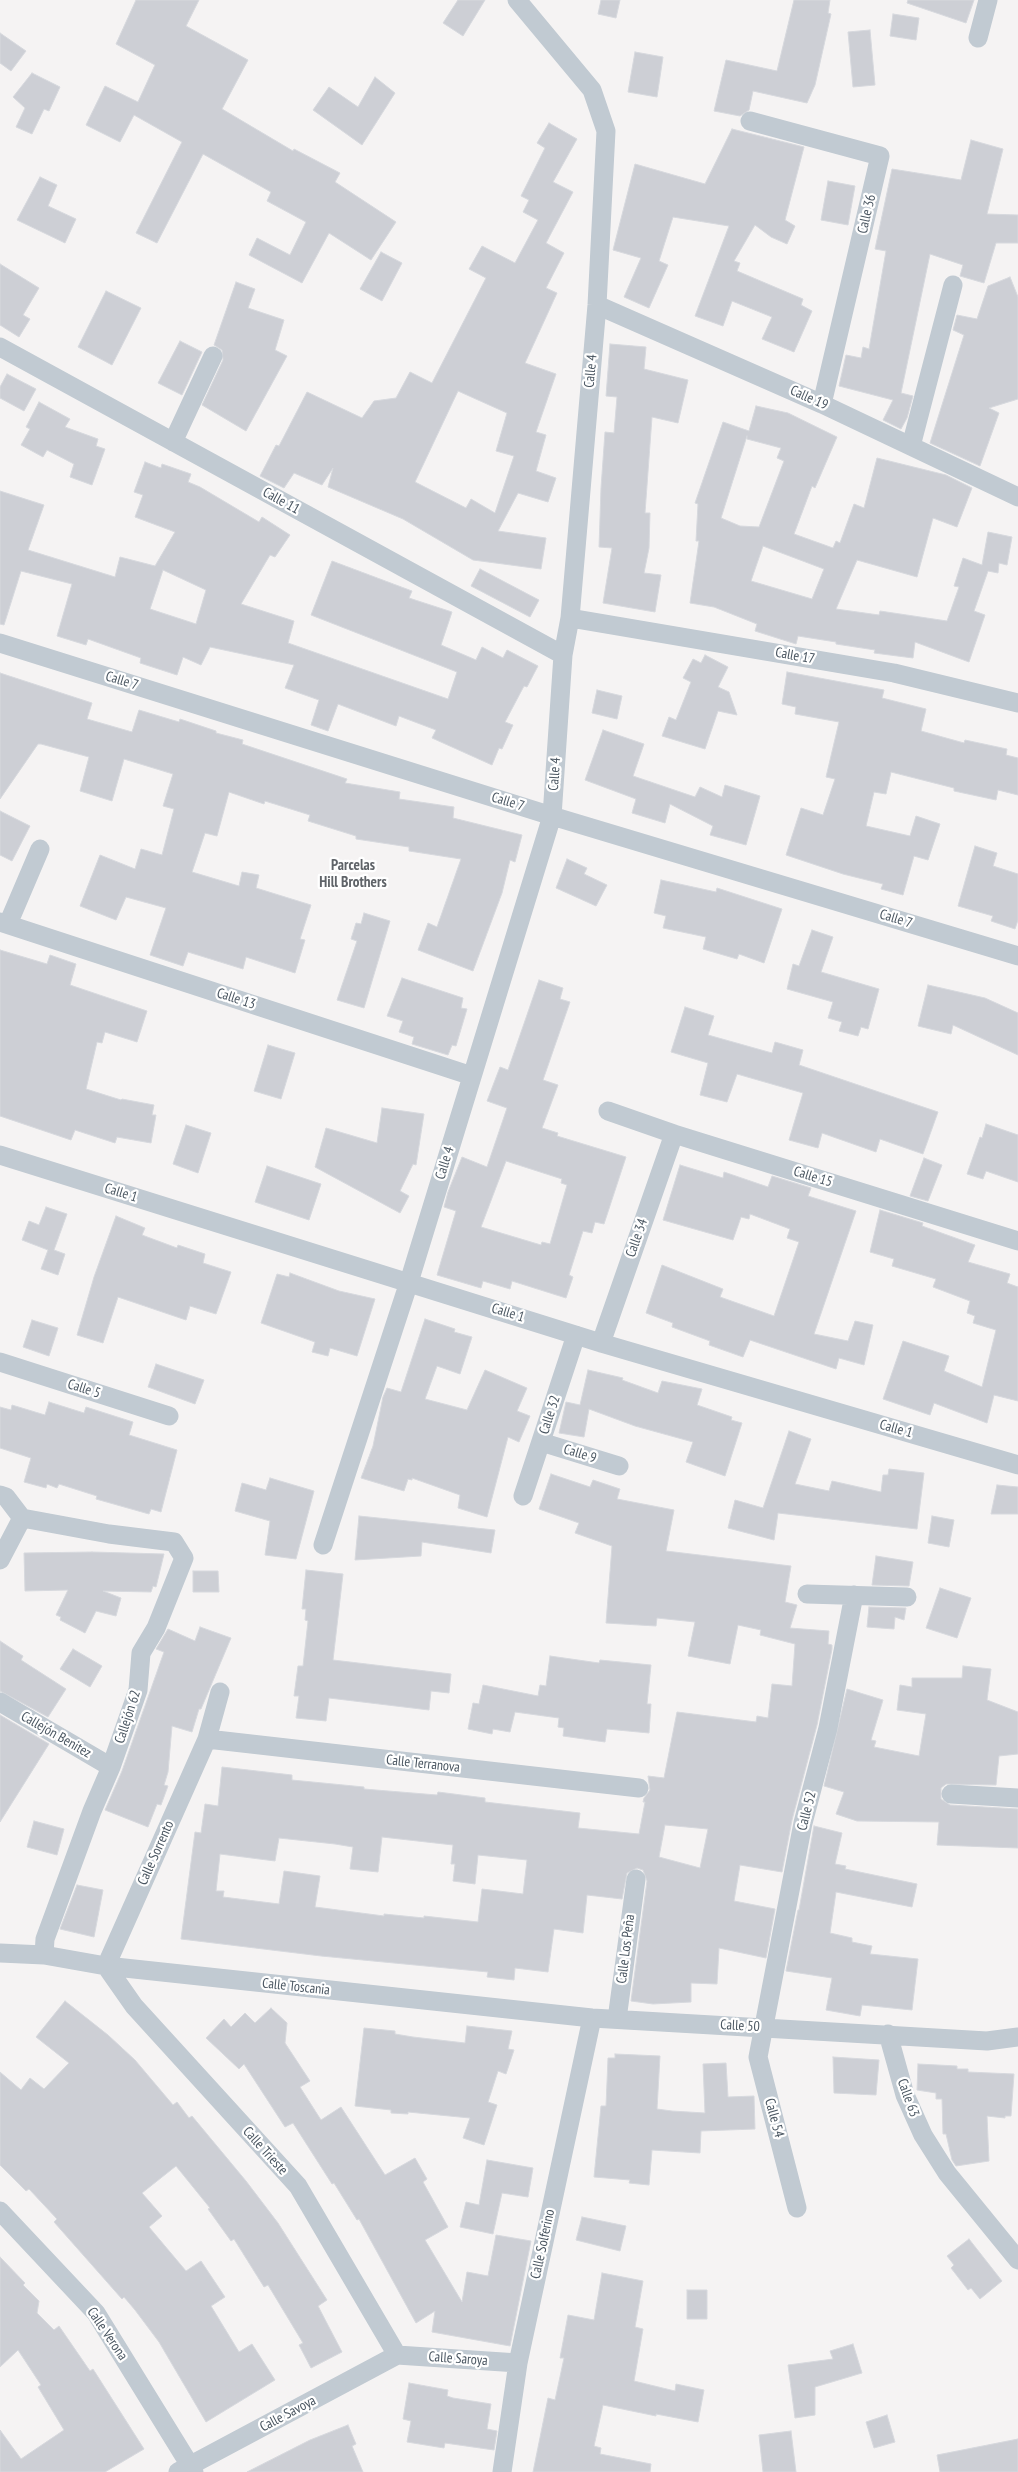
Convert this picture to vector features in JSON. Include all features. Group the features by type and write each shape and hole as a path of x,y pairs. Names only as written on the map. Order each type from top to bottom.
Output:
{"street":[{"name":"Calle 4","path":"323,1545 409,1282 552,816 563,655 570,618 597,305 606,131 592,90 518,0"},
{"path":"978,38 988,0"},
{"name":"Calle 36","path":"750,120 880,156 822,404"},
{"path":"911,446 953,285"},
{"name":"Calle 19","path":"597,305 822,404 1018,497"},
{"name":"Calle 11","path":"0,347 563,655"},
{"path":"173,442 213,356"},
{"name":"Calle 17","path":"570,618 894,673 1018,702"},
{"name":"Calle 7","path":"0,643 552,816 1018,956"},
{"path":"4,923 40,849"},
{"name":"Calle 13","path":"4,923 472,1076"},
{"name":"Calle 15","path":"608,1111 674,1134 1018,1241"},
{"name":"Calle 34","path":"601,1343 674,1134"},
{"name":"Calle 1","path":"0,1155 601,1343 1018,1465"},
{"name":"Calle 32","path":"523,1496 576,1335"},
{"name":"Calle 5","path":"0,1362 169,1416"},
{"name":"Calle 9","path":"541,1442 619,1466"},
{"path":"0,1495 6,1497 22,1518 0,1560"},
{"name":"Callejón 62","path":"22,1518 109,1534 174,1542 184,1558 156,1628 141,1654 138,1690 111,1767 92,1810 45,1940 44,1956"},
{"path":"808,1594 907,1597"},
{"name":"Calle 52","path":"762,2028 803,1824 828,1728 854,1595"},
{"name":"Calle Sorrento","path":"106,1966 207,1739 220,1692"},
{"name":"Callejón Benitez","path":"0,1702 111,1767"},
{"name":"Calle Terranova","path":"207,1739 639,1788"},
{"path":"951,1794 1018,1798"},
{"name":"Calle Los Peña","path":"617,2020 636,1880"},
{"name":"Calle Toscania","path":"0,1953 44,1956 106,1966 592,2018"},
{"name":"Calle Trieste","path":"106,1966 134,2006 298,2186 397,2355"},
{"name":"Calle 50","path":"592,2018 888,2034"},
{"name":"Calle Solferino","path":"502,2472 518,2363 592,2018"},
{"name":"Calle 54","path":"762,2028 758,2057 797,2208"},
{"path":"888,2034 987,2041 1018,2037"},
{"name":"Calle 63","path":"888,2034 905,2095 923,2135 947,2173 1018,2260"},
{"name":"Calle Verona","path":"0,2211 96,2313 188,2470"},
{"name":"Calle Saroya","path":"397,2355 518,2363"},
{"name":"Calle Savoya","path":"188,2470 397,2355"}],"building":[{"path":"136,0 199,0 186,26 248,60 222,109 293,151 294,149 340,173 335,182 396,222 371,260 329,233 302,283 249,255 257,238 290,255 306,222 267,201 271,192 203,154 157,243 136,233 182,142 134,115 120,142 86,125 105,86 138,102 155,65 116,44"},
{"path":"458,0 485,0 463,36 443,23"},
{"path":"601,0 620,0 616,18 598,14"},
{"path":"794,0 830,0 828,13 831,14 815,85 807,103 753,91 749,110 740,116 714,111 726,60 777,71"},
{"path":"908,0 974,0 966,23 907,3"},
{"path":"893,14 919,18 916,40 890,36"},
{"path":"870,30 875,85 853,87 848,32"},
{"path":"0,33 26,51 11,71 0,63"},
{"path":"635,52 663,57 657,97 628,92"},
{"path":"32,73 60,87 49,111 44,109 32,134 16,127 25,108 13,97"},
{"path":"375,77 395,93 362,145 313,110 329,87 358,107"},
{"path":"549,123 577,139 553,182 573,192 546,243 564,253 546,288 557,293 525,363 556,374 536,432 546,435 536,471 556,478 548,502 518,493 498,531 546,538 541,569 473,560 403,519 328,487 333,468 322,485 294,473 284,488 260,476 276,445 279,446 307,392 362,418 374,401 396,398 410,372 432,383 486,278 469,269 482,246 515,263 538,220 523,212 529,200 521,196 545,148 537,143","holes":["458,391 507,413 496,451 514,456 495,513 471,499 466,508 415,482"]},
{"path":"732,129 804,147 785,220 795,226 787,244 771,237 755,225 734,261 740,263 737,271 803,299 801,305 812,311 794,352 762,339 772,317 732,301 723,326 695,316 729,226 673,217 659,261 668,265 649,308 624,297 641,258 613,250 635,164 705,184"},
{"path":"971,140 1003,149 987,214 1018,215 1018,243 996,243 984,283 960,276 963,265 930,254 901,393 913,396 907,418 901,429 883,420 893,400 839,386 846,355 861,358 863,347 869,349 886,251 875,249 892,169 961,180"},
{"path":"40,177 57,185 48,206 76,219 65,243 17,220"},
{"path":"828,181 855,186 848,225 821,220"},
{"path":"381,252 402,263 382,301 360,289"},
{"path":"0,264 39,288 23,315 30,319 19,337 0,325"},
{"path":"1010,277 1018,297 1018,399 989,408 999,413 980,466 930,443 964,335 953,330 957,315 977,319 988,286"},
{"path":"236,282 255,289 248,308 284,320 275,350 287,356 246,431 202,405 223,360 222,350 214,345"},
{"path":"106,291 141,308 112,365 78,347"},
{"path":"180,341 202,352 182,395 158,383"},
{"path":"610,344 646,347 644,369 688,380 678,423 652,417 645,513 650,513 649,548 644,573 661,575 655,612 603,603 612,548 599,547 601,488 605,432 614,433 617,397 606,396"},
{"path":"7,374 36,389 24,411 0,398 0,387"},
{"path":"39,402 70,419 65,427 98,439 96,446 105,449 92,485 70,477 74,464 47,450 43,457 21,445 30,429 26,427"},
{"path":"756,406 788,413 837,437 815,488 812,486 794,534 833,548 836,541 840,543 854,504 864,508 877,458 946,475 972,488 957,527 933,518 917,577 857,560 836,609 879,615 880,611 947,621 959,587 954,586 963,558 982,565 988,532 1012,537 1007,565 999,563 998,573 988,571 974,611 985,615 969,662 915,642 913,658 874,653 875,650 798,636 796,644 755,631 757,624 714,607 690,603 699,541 696,541 698,504 695,503 723,422 749,431","holes":["747,436 747,439 781,448 777,458 784,461 759,527 740,526 721,518","763,546 824,569 812,599 751,581"]},
{"path":"145,462 161,468 162,464 191,474 188,482 200,487 259,522 262,517 290,535 275,557 270,555 241,604 294,621 288,643 448,699 457,672 311,615 332,561 412,591 409,598 452,612 441,645 476,660 482,647 503,658 507,650 538,666 527,687 524,686 505,722 513,725 502,749 499,748 492,765 432,738 436,730 399,716 396,726 338,704 328,731 311,725 319,700 285,688 294,665 210,647 201,665 183,657 177,675 140,663 141,658 88,639 86,645 57,636 72,584 21,571 4,625 0,624 0,491 44,505 28,550 115,577 120,557 155,566 175,532 135,517 143,495 134,492","holes":["163,570 206,590 196,624 150,609"]},
{"path":"480,569 539,600 530,617 471,586"},
{"path":"705,655 728,667 718,687 729,692 737,715 718,711 705,749 662,736 669,717 676,720 691,682 683,678 693,659 701,663"},
{"path":"787,672 884,690 882,698 926,709 921,731 964,743 965,740 1007,749 1006,755 1018,758 1018,795 998,790 996,800 954,791 954,788 891,772 886,794 874,792 866,826 910,836 916,816 940,824 928,860 914,856 903,895 881,889 883,884 843,874 786,855 801,808 823,815 835,779 826,777 839,722 795,714 796,707 782,704"},
{"path":"0,673 92,703 87,719 132,732 139,710 179,722 180,719 216,731 216,733 243,740 242,744 347,779 345,783 400,792 399,799 454,807 453,818 522,835 515,862 510,860 502,893 473,971 418,950 428,923 437,927 461,859 409,851 409,847 356,839 356,836 308,821 310,815 265,801 264,804 229,792 217,836 205,833 192,872 239,886 242,872 259,875 256,888 311,905 300,939 305,940 295,973 246,957 243,969 188,952 183,966 150,955 166,908 126,897 116,920 80,906 100,855 135,869 141,849 162,855 174,809 163,806 173,774 124,759 112,801 80,791 89,757 38,744 0,799"},
{"path":"597,690 622,696 617,719 592,713"},
{"path":"603,730 644,744 633,776 695,797 700,787 722,797 725,785 760,796 746,845 710,835 713,826 670,804 665,823 632,813 636,799 585,780"},
{"path":"0,811 30,826 12,861 0,855"},
{"path":"975,846 997,853 993,866 1018,874 1018,920 1015,929 991,921 993,916 958,906"},
{"path":"567,859 587,868 584,874 607,885 596,906 556,888"},
{"path":"661,880 716,892 717,888 782,909 764,963 739,954 737,959 703,949 706,937 663,928 666,916 654,913"},
{"path":"364,913 390,921 364,1008 337,1000 357,941 351,939 356,923 361,924"},
{"path":"812,930 833,937 821,972 879,989 868,1029 861,1027 858,1036 839,1031 842,1022 828,1018 833,1002 787,989 793,964 799,966"},
{"path":"0,950 47,964 50,955 76,964 70,985 147,1011 137,1042 105,1032 102,1043 97,1042 86,1089 121,1100 154,1105 152,1115 156,1115 151,1143 117,1137 115,1143 75,1130 71,1140 0,1116"},
{"path":"402,978 463,998 461,1008 467,1009 456,1046 452,1045 448,1055 412,1044 414,1037 399,1032 403,1021 387,1016"},
{"path":"539,980 563,988 560,999 570,1002 543,1080 558,1085 542,1128 558,1133 557,1136 626,1157 604,1224 595,1222 592,1233 583,1231 569,1275 573,1277 566,1298 512,1281 510,1289 483,1281 481,1288 437,1275 456,1211 444,1207 448,1192 462,1157 487,1167 507,1108 487,1101 500,1067 508,1070","holes":["506,1161 562,1179 561,1183 567,1185 550,1244 542,1242 541,1245 481,1227"]},
{"path":"928,985 985,998 1018,1013 1018,1055 953,1025 951,1034 918,1026"},
{"path":"685,1007 714,1016 708,1035 772,1053 775,1042 803,1050 799,1065 938,1112 923,1154 880,1139 876,1152 822,1133 818,1148 789,1140 803,1093 737,1074 727,1102 700,1095 708,1063 671,1052"},
{"path":"268,1045 295,1053 281,1099 254,1091"},
{"path":"382,1108 424,1114 416,1165 413,1164 400,1191 409,1196 400,1213 315,1167 326,1128 377,1143"},
{"path":"986,1124 1018,1135 1018,1182 986,1171 983,1179 967,1174"},
{"path":"186,1125 211,1133 198,1173 173,1164"},
{"path":"924,1158 942,1165 928,1201 910,1196"},
{"path":"680,1165 723,1178 724,1172 768,1187 772,1176 811,1188 808,1196 856,1211 814,1334 848,1341 855,1321 873,1325 864,1365 839,1358 836,1369 750,1340 743,1357 709,1345 710,1341 672,1327 673,1323 646,1313 662,1265 723,1289 720,1297 774,1316 799,1242 787,1238 790,1229 750,1214 749,1219 741,1217 733,1240 663,1220"},
{"path":"267,1166 321,1184 309,1220 255,1202"},
{"path":"46,1207 67,1214 54,1250 65,1254 58,1275 41,1269 48,1250 22,1240 29,1221 39,1225"},
{"path":"880,1210 923,1223 922,1226 975,1245 968,1262 1010,1274 1007,1283 1018,1287 1018,1401 994,1395 987,1423 934,1403 930,1415 883,1399 903,1341 949,1356 944,1371 982,1387 996,1330 973,1323 975,1316 967,1313 970,1301 933,1287 936,1279 892,1266 894,1259 870,1252"},
{"path":"116,1216 145,1228 142,1235 177,1248 178,1245 205,1254 203,1263 231,1272 216,1314 190,1306 186,1320 118,1297 103,1343 77,1335 94,1277"},
{"path":"290,1273 339,1291 375,1299 357,1356 330,1348 328,1356 312,1352 315,1342 261,1323 277,1274 289,1277"},
{"path":"425,1319 455,1329 454,1332 472,1337 460,1374 437,1366 425,1399 467,1410 485,1370 527,1388 517,1411 530,1416 519,1442 508,1437 487,1517 458,1508 460,1495 412,1478 412,1480 408,1479 404,1491 361,1478 373,1446 383,1397 387,1388 401,1392"},
{"path":"32,1320 58,1328 49,1356 23,1347"},
{"path":"156,1364 204,1380 195,1404 148,1387"},
{"path":"588,1370 623,1378 622,1380 658,1393 662,1381 702,1389 697,1405 732,1417 731,1420 742,1423 725,1476 686,1462 693,1442 635,1426 589,1409 584,1437 559,1433 566,1402 580,1405"},
{"path":"49,1402 84,1413 86,1407 133,1422 129,1435 177,1450 161,1512 151,1509 149,1514 96,1499 97,1496 59,1484 57,1488 47,1484 46,1488 24,1482 31,1458 0,1448 0,1407 11,1410 12,1405 45,1415"},
{"path":"789,1431 811,1439 795,1484 829,1491 832,1481 881,1492 883,1475 888,1475 889,1469 924,1473 917,1529 778,1513 774,1540 728,1528 735,1500 763,1508"},
{"path":"551,1474 590,1487 593,1480 620,1489 617,1499 674,1510 666,1551 791,1566 785,1602 797,1605 790,1628 829,1631 828,1644 832,1645 832,1649 817,1725 792,1820 782,1872 740,1865 734,1901 775,1909 766,1958 719,1948 717,1984 691,1983 691,2002 653,2004 631,2001 647,1881 643,1870 637,1868 627,1873 622,1899 587,1895 583,1933 554,1929 548,1972 515,1968 514,1980 487,1977 488,1972 321,1956 181,1939 195,1832 201,1833 205,1804 218,1806 222,1767 292,1775 292,1780 364,1787 364,1789 437,1795 438,1792 485,1798 485,1802 580,1813 578,1828 639,1834 645,1802 643,1802 644,1798 650,1790 648,1776 664,1778 677,1712 756,1722 757,1716 768,1718 772,1684 792,1686 795,1644 760,1635 761,1630 738,1625 730,1664 688,1656 695,1622 657,1618 656,1626 606,1623 612,1546 575,1533 579,1523 539,1509","holes":["665,1825 708,1829 700,1868 659,1857","382,1837 453,1845 451,1864 455,1864 453,1881 475,1884 478,1855 527,1860 523,1894 482,1889 478,1922 424,1916 424,1918 384,1914 384,1916 315,1907 320,1876 284,1871 279,1904 223,1897 224,1891 216,1891 220,1854 275,1861 279,1838 335,1844 353,1847 350,1869 378,1872"]},
{"path":"270,1478 314,1491 296,1559 265,1555 270,1521 235,1511 242,1483 266,1490"},
{"path":"997,1485 1018,1487 1018,1514 991,1514"},
{"path":"359,1516 495,1530 491,1553 422,1542 421,1556 355,1560"},
{"path":"932,1516 954,1520 949,1547 928,1543"},
{"path":"24,1553 164,1554 156,1587 153,1586 151,1592 103,1591 121,1598 116,1616 96,1611 85,1633 60,1620 61,1617 56,1615 68,1590 25,1591"},
{"path":"876,1556 913,1562 909,1586 872,1585"},
{"path":"306,1570 343,1574 333,1660 451,1674 449,1693 431,1691 429,1710 329,1698 326,1721 296,1718 299,1696 294,1696 298,1666 303,1666 308,1621 305,1620 306,1609 302,1609"},
{"path":"193,1571 218,1571 219,1592 193,1592"},
{"path":"940,1588 971,1598 957,1638 926,1628"},
{"path":"869,1607 906,1608 904,1620 895,1617 894,1629 867,1627"},
{"path":"200,1627 231,1638 201,1709 199,1709 192,1732 172,1726 168,1772 164,1785 168,1786 161,1805 157,1804 148,1827 105,1810 122,1771 164,1652 156,1649 168,1629 195,1641"},
{"path":"0,1641 23,1656 21,1660 66,1689 48,1717 0,1691"},
{"path":"73,1649 102,1666 90,1687 60,1669"},
{"path":"550,1656 599,1663 600,1660 651,1665 647,1704 651,1704 649,1733 607,1729 605,1742 563,1736 564,1728 558,1727 559,1718 515,1712 510,1732 493,1729 492,1734 468,1729 473,1703 479,1704 483,1685 538,1696 540,1685 546,1686"},
{"path":"963,1666 991,1669 987,1700 1018,1712 1018,1754 999,1756 996,1785 946,1784 941,1788 941,1799 950,1805 1018,1809 1018,1848 937,1845 939,1822 857,1821 836,1814 844,1792 824,1786 847,1689 883,1700 871,1740 876,1741 874,1747 919,1756 926,1714 897,1710 900,1685 912,1687 912,1678 962,1678"},
{"path":"0,1715 49,1744 0,1822"},
{"path":"34,1821 64,1829 57,1855 27,1847"},
{"path":"814,1826 842,1833 835,1864 846,1866 845,1869 917,1884 912,1907 836,1892 830,1933 852,1938 852,1942 872,1946 870,1954 918,1959 912,2010 862,2005 860,2016 826,2010 832,1978 786,1971"},
{"path":"77,1885 103,1890 94,1937 60,1929"},
{"path":"65,2001 108,2035 135,2060 173,2105 177,2102 189,2118 192,2116 246,2181 278,2223 327,2300 318,2306 342,2352 311,2368 299,2345 303,2343 268,2285 264,2287 234,2239 231,2241 208,2209 210,2208 176,2166 142,2193 162,2216 149,2227 186,2271 201,2261 225,2297 211,2306 239,2352 252,2344 275,2380 206,2422 159,2342 135,2310 124,2297 122,2299 54,2222 57,2219 29,2189 26,2191 0,2165 0,2072 21,2090 30,2078 44,2089 69,2063 36,2037"},
{"path":"271,2008 287,2023 285,2043 310,2081 300,2087 321,2120 341,2107 385,2175 415,2158 427,2179 423,2182 448,2227 425,2240 462,2302 467,2272 488,2276 496,2235 531,2241 510,2346 432,2332 435,2311 416,2323 359,2219 357,2220 334,2183 332,2184 293,2123 285,2127 244,2064 239,2069 206,2038 224,2019 231,2027 245,2013 255,2023"},
{"path":"467,2026 512,2031 508,2049 514,2050 506,2074 498,2071 488,2102 497,2105 484,2145 463,2138 470,2118 408,2112 408,2114 391,2113 391,2110 355,2106 364,2028 395,2031 395,2034 413,2037 465,2043"},
{"path":"615,2054 660,2056 657,2109 672,2111 705,2113 703,2064 726,2063 728,2097 754,2096 755,2129 701,2131 700,2153 652,2150 649,2185 629,2183 630,2180 594,2177 601,2106 606,2106 608,2058 615,2058"},
{"path":"833,2057 879,2060 876,2095 834,2093"},
{"path":"918,2064 957,2066 957,2069 968,2069 968,2072 1014,2074 1011,2116 1005,2116 1005,2118 987,2116 989,2161 956,2166 952,2160 946,2134 943,2134 942,2099 936,2099 936,2093 917,2090"},
{"path":"487,2160 533,2168 528,2197 502,2193 493,2234 460,2227 466,2202 479,2205"},
{"path":"582,2217 626,2226 620,2251 576,2240"},
{"path":"969,2239 1002,2281 980,2299 971,2288 968,2290 951,2268 954,2265 947,2256"},
{"path":"0,2257 39,2301 37,2313 54,2330 59,2326 90,2371 93,2369 144,2449 105,2472 0,2472 0,2430 21,2459 64,2430 38,2387 41,2385 18,2350 0,2367"},
{"path":"602,2273 643,2281 635,2327 643,2329 634,2381 675,2391 676,2384 704,2390 698,2422 603,2405 594,2446 601,2448 600,2454 651,2464 650,2472 533,2472 548,2398 555,2400 564,2358 560,2358 568,2315 594,2320"},
{"path":"687,2290 707,2290 707,2319 687,2319"},
{"path":"853,2344 862,2373 815,2387 815,2415 795,2418 788,2365 833,2359 830,2351"},
{"path":"409,2383 448,2390 447,2396 453,2398 491,2404 487,2429 497,2431 494,2450 445,2443 444,2448 407,2442 411,2421 403,2419"},
{"path":"887,2415 895,2442 874,2448 866,2422"},
{"path":"348,2425 356,2444 352,2446 363,2472 247,2472 310,2440"},
{"path":"791,2431 796,2472 763,2472 759,2435"},
{"path":"1018,2439 1018,2472 940,2472 937,2455"}],"district":[{"name":"Parcelas Hill Brothers","path":"353,874"}]}
